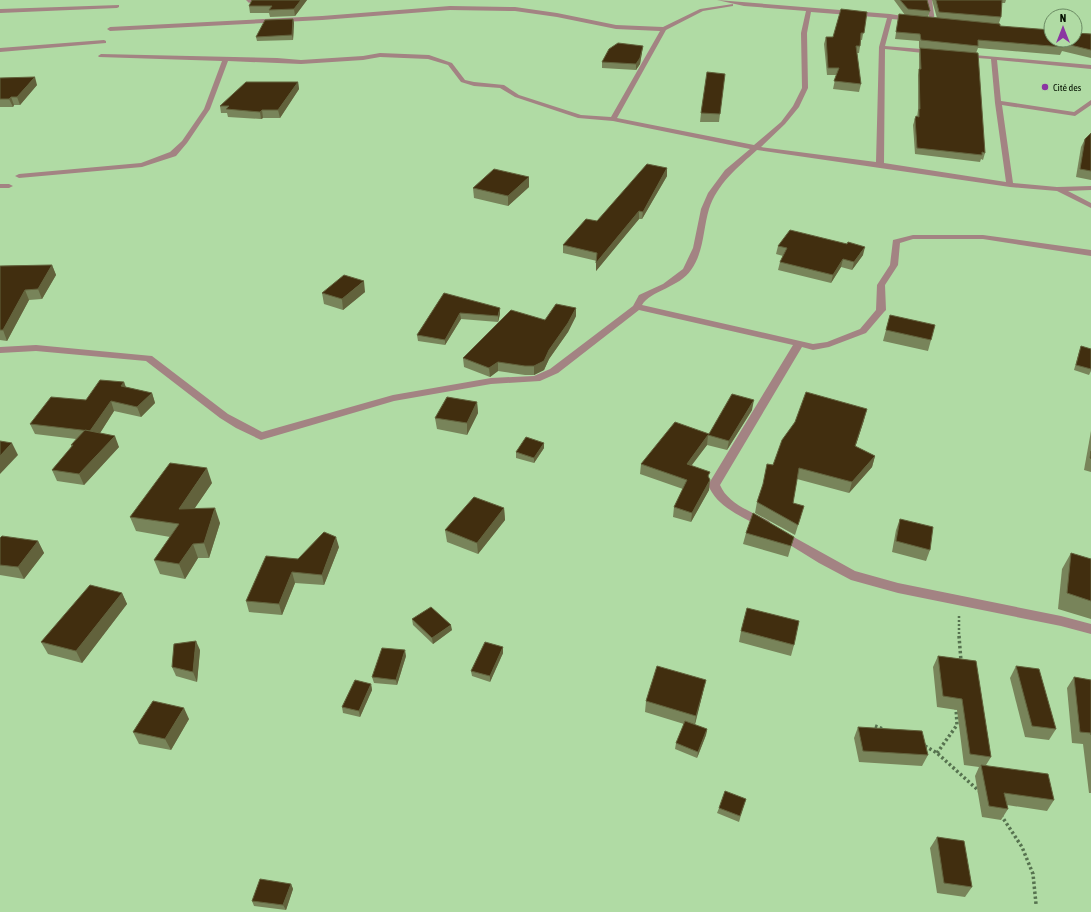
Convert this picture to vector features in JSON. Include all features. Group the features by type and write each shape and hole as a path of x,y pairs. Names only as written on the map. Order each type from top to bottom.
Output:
{"street":[{"path":"720,0 918,20"},
{"path":"929,0 933,21"},
{"path":"110,28 315,19 450,8 516,7 616,27 664,29 702,10 744,2"},
{"path":"0,12 117,6"},
{"path":"0,350 36,348 149,358 224,416 261,436 393,398 491,381 536,379 554,371 637,307 642,297 666,286 687,270 697,248 705,209 712,192 728,172 783,123 796,107 805,88 804,33 809,10"},
{"path":"880,165 882,46 890,16"},
{"path":"925,20 940,22"},
{"path":"613,119 664,29"},
{"path":"0,50 104,42"},
{"path":"882,46 941,52"},
{"path":"956,54 1091,67"},
{"path":"101,56 301,62 363,58 380,55 429,56 450,64 463,81 474,84 502,86 517,96 580,117 613,119 756,148 1010,185 1057,189 1091,188"},
{"path":"994,58 998,103 1010,185"},
{"path":"19,176 142,165 173,154 185,142 207,109 226,59"},
{"path":"998,103 1075,114 1091,102"},
{"path":"0,186 9,186"},
{"path":"1057,189 1091,206"},
{"path":"637,307 813,347 829,344 863,330 881,310 881,285 894,265 896,242 913,237 983,237 1091,253"},
{"path":"799,343 714,485 716,492 723,500 823,560 851,574 898,588 1061,621 1091,629"}],"path":[{"path":"961,665 962,651 958,622 960,604 964,601"},
{"path":"937,753 957,725 956,701"},
{"path":"875,726 890,732"},
{"path":"918,743 937,753 983,794"},
{"path":"998,810 1022,847 1033,874 1036,904"}],"building":[{"path":"252,0 301,0 294,9 269,10 272,6 249,6"},
{"path":"900,0 927,0 930,11 908,9"},
{"path":"936,0 1002,0 1001,17 939,12"},
{"path":"841,9 867,12 864,33 861,33 860,46 856,46 861,84 834,81 839,68 828,68 826,37 833,37"},
{"path":"899,14 1000,24 1000,26 1043,29 1043,45 978,40 978,46 921,40 920,34 896,32"},
{"path":"293,19 292,35 256,37 265,20"},
{"path":"1083,34 1091,34 1091,50 1083,48"},
{"path":"618,43 643,46 640,58 636,64 602,62 609,49"},
{"path":"920,48 978,53 985,153 982,152 982,155 917,148 915,119 916,116 919,117 920,109"},
{"path":"707,72 725,74 720,114 701,113"},
{"path":"35,77 17,97 0,99 0,78"},
{"path":"246,82 298,82 278,110 262,110 260,112 226,109 229,106 220,106"},
{"path":"1091,133 1091,171 1080,169 1085,139"},
{"path":"647,164 667,168 643,212 639,211 596,263 597,253 563,245 586,219 597,221"},
{"path":"494,169 529,177 508,196 473,188"},
{"path":"790,230 865,247 854,262 843,259 833,275 780,262 787,248 778,246"},
{"path":"52,265 38,289 25,290 3,330 0,330 0,266"},
{"path":"344,275 364,281 342,299 322,293"},
{"path":"444,293 500,308 498,316 460,313 445,340 417,335"},
{"path":"556,304 576,308 568,323 549,350 544,361 534,366 498,362 489,368 463,358 511,310 545,320"},
{"path":"890,315 935,325 931,340 886,330"},
{"path":"1081,346 1091,349 1091,369 1076,365"},
{"path":"100,380 124,382 121,386 152,393 137,407 111,401 90,431 30,424 51,397 86,400"},
{"path":"806,392 867,409 855,446 875,456 852,482 799,468 793,503 804,506 798,525 757,502 763,484 767,464 773,465 782,440 795,422"},
{"path":"732,394 754,400 729,441 708,435 687,464 710,472 708,476 710,480 692,513 674,507 687,480 641,464 675,422 709,434"},
{"path":"447,397 477,402 467,423 435,418"},
{"path":"85,430 115,436 79,474 52,470 73,445 71,445"},
{"path":"526,437 544,443 534,458 516,452"},
{"path":"0,441 12,443 0,456"},
{"path":"170,463 207,468 179,509 215,508 204,543 193,544 179,564 154,560 179,524 130,517"},
{"path":"474,497 504,508 477,543 445,530"},
{"path":"753,513 794,537 791,546 746,533"},
{"path":"900,519 933,527 930,550 896,541"},
{"path":"324,532 336,537 322,575 292,572 279,604 246,601 266,556 298,559"},
{"path":"2,536 38,541 18,567 0,565 0,538"},
{"path":"1071,553 1091,559 1091,601 1067,593"},
{"path":"90,585 122,593 76,651 41,642"},
{"path":"431,607 451,625 432,638 412,619"},
{"path":"747,608 799,621 794,645 741,631"},
{"path":"196,641 193,672 172,667 174,644"},
{"path":"485,642 503,647 490,676 471,671"},
{"path":"382,648 405,650 396,680 372,677"},
{"path":"938,656 976,661 991,757 970,754 962,699 943,696"},
{"path":"657,666 706,680 696,716 646,701"},
{"path":"1016,666 1039,669 1056,729 1032,726"},
{"path":"1074,677 1091,680 1091,733 1080,732"},
{"path":"355,680 371,684 359,711 342,707"},
{"path":"153,701 184,708 165,739 133,732"},
{"path":"685,721 707,729 698,752 676,743"},
{"path":"858,727 922,731 928,755 863,751"},
{"path":"981,765 1048,774 1054,800 1004,793 1008,809 989,806"},
{"path":"725,791 746,799 740,816 719,808"},
{"path":"937,837 964,841 972,887 944,883"},
{"path":"260,879 291,884 283,905 252,901"}],"place":[{"name":"Cité des","path":"1045,87"}]}
